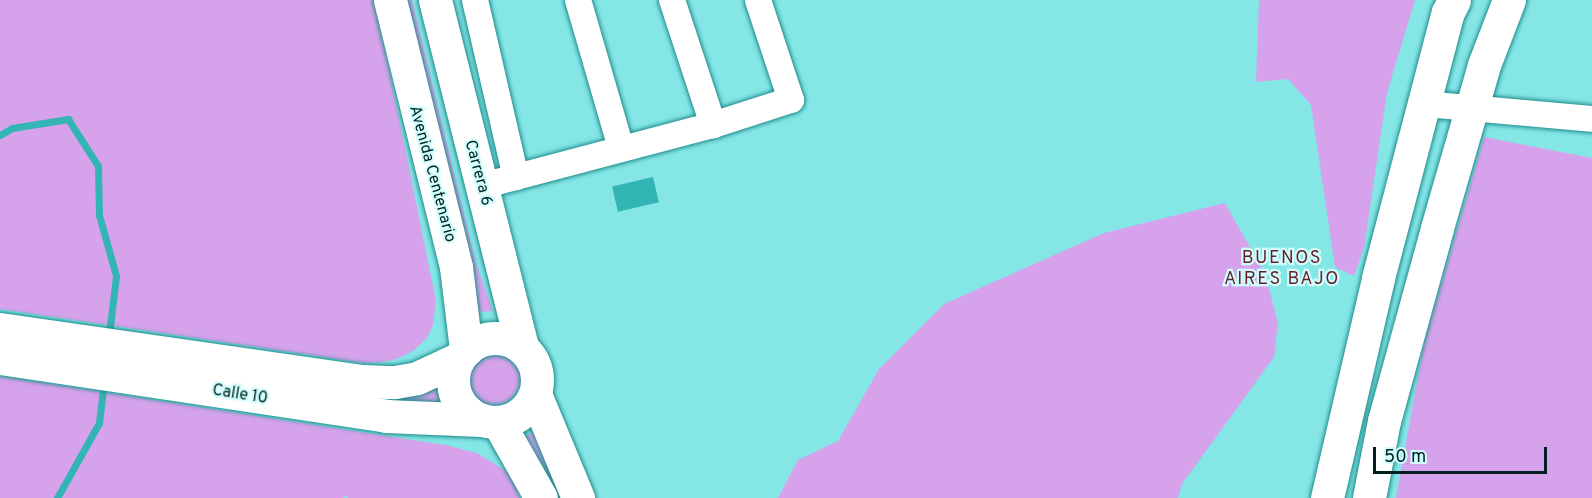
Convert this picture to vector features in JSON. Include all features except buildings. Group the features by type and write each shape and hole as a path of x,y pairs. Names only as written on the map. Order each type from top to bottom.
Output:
{"main road":[{"name":"Avenida Centenario","path":"390,0 456,267 462,355"},
{"name":"Carrera 6","path":"435,0 522,347"},
{"path":"1369,498 1384,421 1484,65 1509,0"},
{"path":"1327,498 1378,278 1451,6"},
{"name":"Calle 10","path":"0,329 217,376 386,416 490,421"},
{"path":"490,421 521,414 535,394 537,381 536,368 522,347 500,338 476,342 462,355 452,383 455,395 461,406 490,421 541,498"},
{"name":"Calle 10","path":"0,358 217,376 394,382 417,378 462,355"},
{"path":"535,394 579,498"}],"street":[{"path":"475,0 516,177"},
{"path":"578,0 621,148"},
{"path":"672,0 713,125"},
{"path":"482,186 713,125 790,100 758,0"},
{"path":"1425,104 1592,119"}],"shaded area":[{"path":"0,0 375,0 436,301 433,325 427,338 413,351 399,358 384,362 363,363 0,309"},
{"path":"402,0 412,0 476,263 493,311 471,313"},
{"path":"1259,0 1415,0 1387,93 1364,248 1354,276 1335,267 1311,105 1288,79 1256,82"},
{"path":"1484,137 1592,158 1592,498 1396,498 1424,343"},
{"path":"1225,203 1265,274 1278,323 1274,357 1182,484 1178,498 778,498 798,460 838,441 879,369 944,304 1104,233"},
{"path":"494,353 504,355 512,361 518,369 520,379 518,389 512,397 504,403 494,405 484,403 476,397 470,389 468,379 470,369 476,361 484,355"},
{"path":"0,376 445,445 477,453 511,474 520,498 349,498 345,496 343,498 0,498"},
{"path":"436,379 446,411 381,401 377,398"},
{"path":"536,431 564,498 556,498 520,439"}],"water":[{"path":"653,177 659,202 618,212 612,186"}],"waterway":[{"path":"0,135 12,128 68,119 98,166 99,215 116,276 109,335"},
{"path":"57,498 99,423 104,381"}],"district":[{"name":"BUENOS AIRES BAJO","path":"1282,270"}]}
